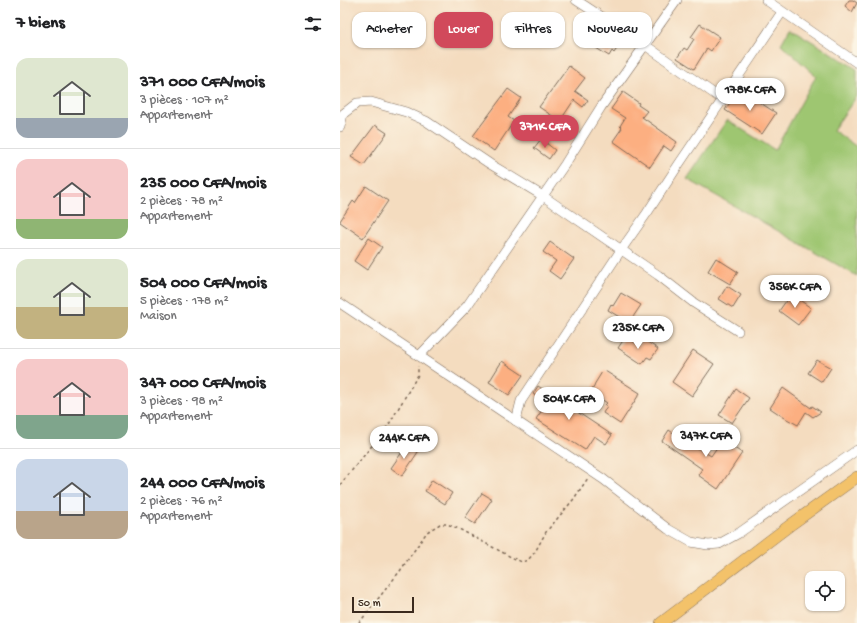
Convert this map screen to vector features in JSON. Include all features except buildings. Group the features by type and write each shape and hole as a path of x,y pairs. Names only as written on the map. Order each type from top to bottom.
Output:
{"main road":[{"path":"661,623 789,526 857,477"}],"street":[{"path":"576,0 594,12"},
{"path":"652,36 677,0"},
{"path":"766,0 857,63"},
{"path":"516,421 521,401 782,12"},
{"path":"419,356 467,306 565,164 601,107 644,48"},
{"path":"648,48 723,100"},
{"path":"340,127 343,114 357,103 371,102 406,112 426,121 490,164 543,196 658,275 694,303 738,331"},
{"path":"340,303 593,472 668,529 691,542 708,545 719,544 739,533 857,450"}],"path":[{"path":"340,484 388,426 418,375 419,356"},
{"path":"359,623 400,571 427,532 440,524 447,524 460,529 522,562 528,560 535,552 546,532 573,500 593,472"}],"green space":[{"path":"790,28 857,69 857,96 833,130 857,147 857,276 687,179 727,120 775,150 816,76 781,44"}]}
